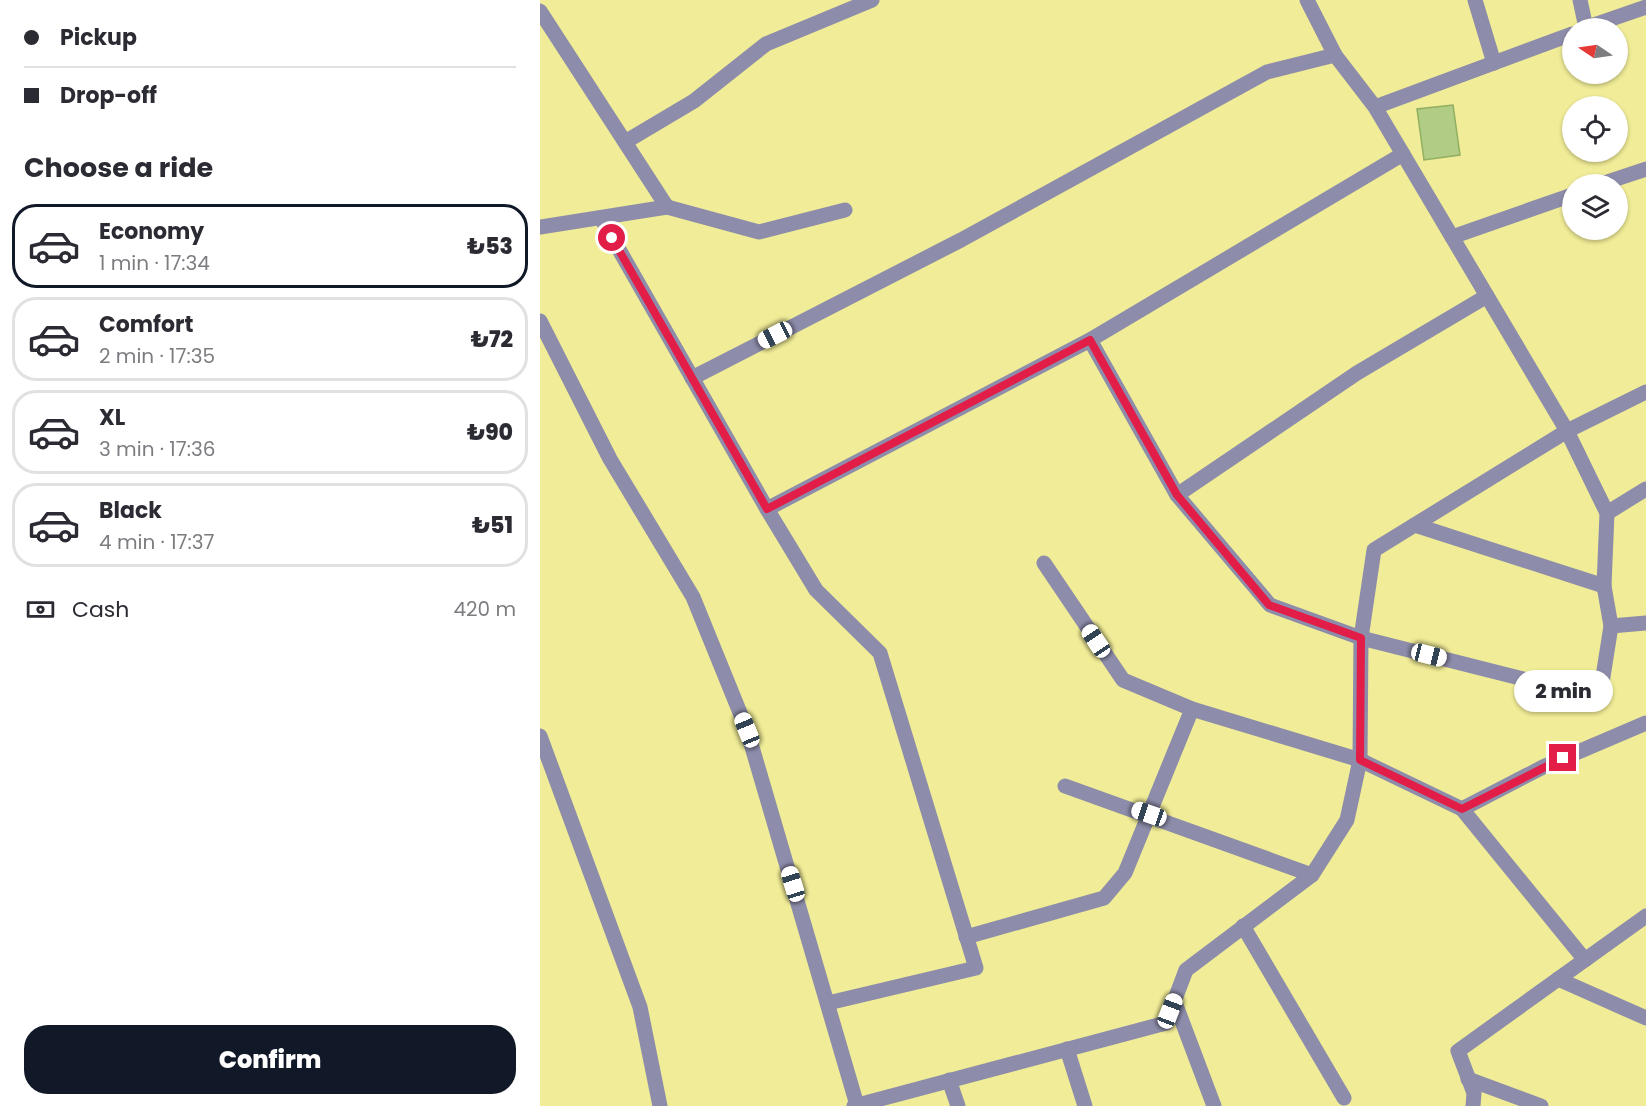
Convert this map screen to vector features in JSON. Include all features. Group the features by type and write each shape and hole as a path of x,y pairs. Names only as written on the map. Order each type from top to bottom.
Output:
{"street":[{"path":"625,142 694,101 766,44 872,0"},
{"path":"1090,340 1177,495 1269,605 1361,638 1587,695 1602,683 1611,626 1604,586 1607,513 1567,431 1375,108 1335,55 1307,0"},
{"path":"1475,0 1494,63"},
{"path":"1580,0 1584,18"},
{"path":"1615,18 1646,7"},
{"path":"540,11 667,207"},
{"path":"1375,108 1562,38"},
{"path":"692,378 961,240 1267,72 1335,55"},
{"path":"767,509 1090,340 1402,154"},
{"path":"1628,175 1646,169"},
{"path":"1452,237 1562,198"},
{"path":"540,227 667,207 759,232 845,210"},
{"path":"601,218 767,509 816,590 880,653 976,968 828,1003"},
{"path":"1177,495 1357,373 1487,296"},
{"path":"540,321 610,459 693,597 747,730 828,1003 861,1105 1166,1023 1186,970 1312,874 1347,820 1360,760 1361,638 1374,550 1567,431 1646,392"},
{"path":"1607,513 1646,489"},
{"path":"1415,525 1604,586"},
{"path":"1044,563 1123,680 1192,709 1360,760 1462,809 1585,960"},
{"path":"1611,626 1646,623"},
{"path":"966,937 1104,898 1125,873 1192,709"},
{"path":"1462,809 1543,767 1646,723"},
{"path":"540,736 640,1007 660,1106"},
{"path":"1065,786 1149,814 1312,874"},
{"path":"1473,1106 1474,1093 1458,1051 1646,916"},
{"path":"1244,926 1344,1098"},
{"path":"1558,979 1646,1018"},
{"path":"1174,1000 1214,1106"},
{"path":"1067,1049 1085,1106"},
{"path":"1468,1079 1541,1106"},
{"path":"949,1080 958,1106"}],"building":[{"path":"1453,105 1460,155 1424,160 1417,109"}],"route":[{"path":"612,238 767,509 1090,340 1177,495 1269,605 1361,638 1360,760 1462,809 1563,758"}]}
